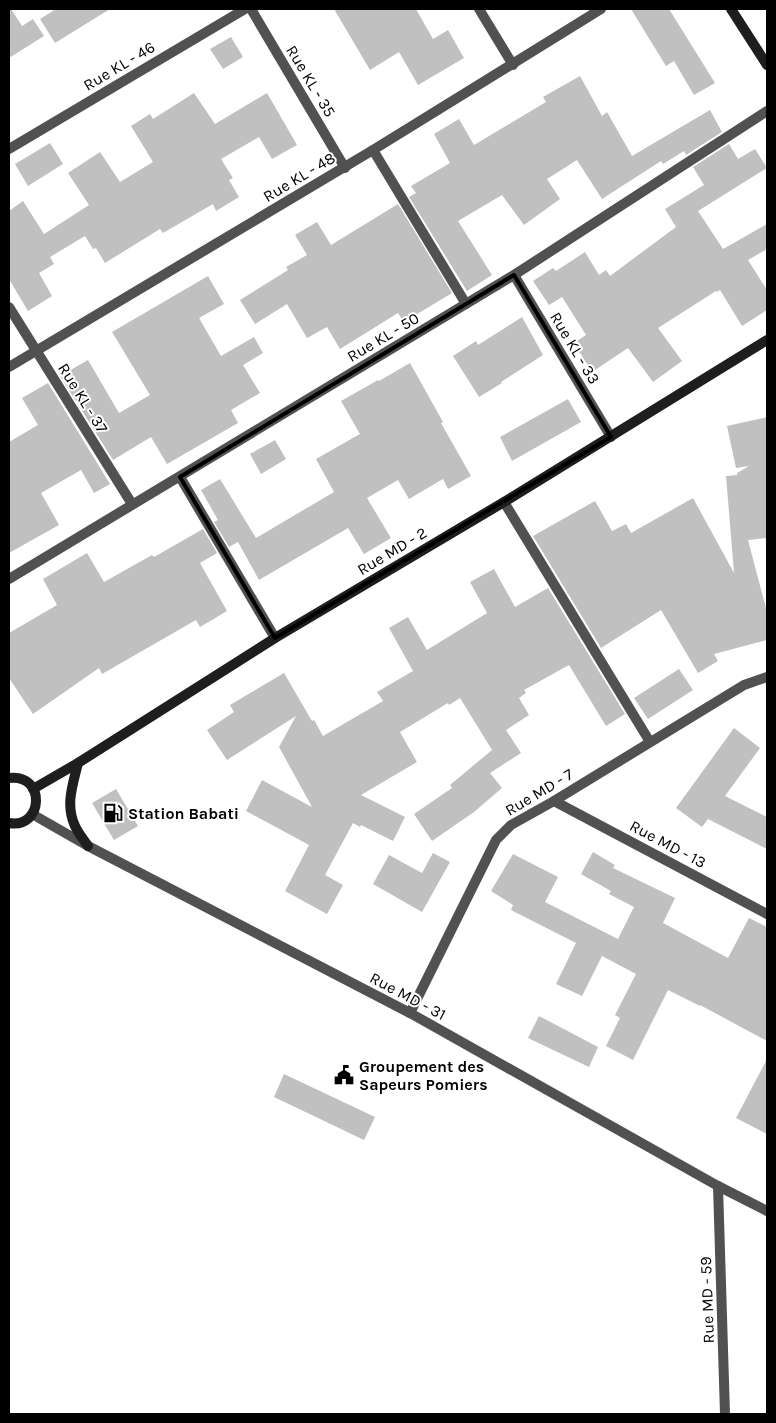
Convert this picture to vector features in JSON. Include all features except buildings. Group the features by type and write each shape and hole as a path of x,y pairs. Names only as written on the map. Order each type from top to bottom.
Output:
{"street":[{"name":"Rue KL - 46","path":"9,148 245,9"},
{"name":"Rue KL - 35","path":"251,9 344,168"},
{"path":"479,9 513,65"},
{"name":"Rue KL - 48","path":"9,367 344,168 601,9"},
{"path":"731,9 767,65"},
{"name":"Rue KL - 50","path":"9,580 514,275 767,111"},
{"path":"373,150 466,304"},
{"name":"Rue KL - 33","path":"514,275 611,437"},
{"name":"Rue KL - 37","path":"9,307 132,504"},
{"name":"Rue MD - 2","path":"33,789 78,763 275,638 504,502 767,340"},
{"path":"180,476 275,638"},
{"path":"504,502 650,742"},
{"name":"Rue MD - 7","path":"410,1013 496,840 511,825 554,801 744,685 767,677"},
{"path":"78,763 70,796 70,809 75,827 88,846"},
{"path":"9,778 22,779 28,783 33,789 36,801 32,814 27,820 20,823 9,823"},
{"name":"Rue MD - 13","path":"554,801 767,914"},
{"name":"Rue MD - 31","path":"32,814 88,846 410,1013 718,1186 767,1211"},
{"name":"Rue MD - 59","path":"718,1186 725,1414"}],"highlighted area":[{"path":"514,275 611,437 275,638 180,477"}],"place":[{"name":"Station Babati","path":"113,813"},
{"name":"Groupement des Sapeurs Pomiers","path":"344,1075"}]}
